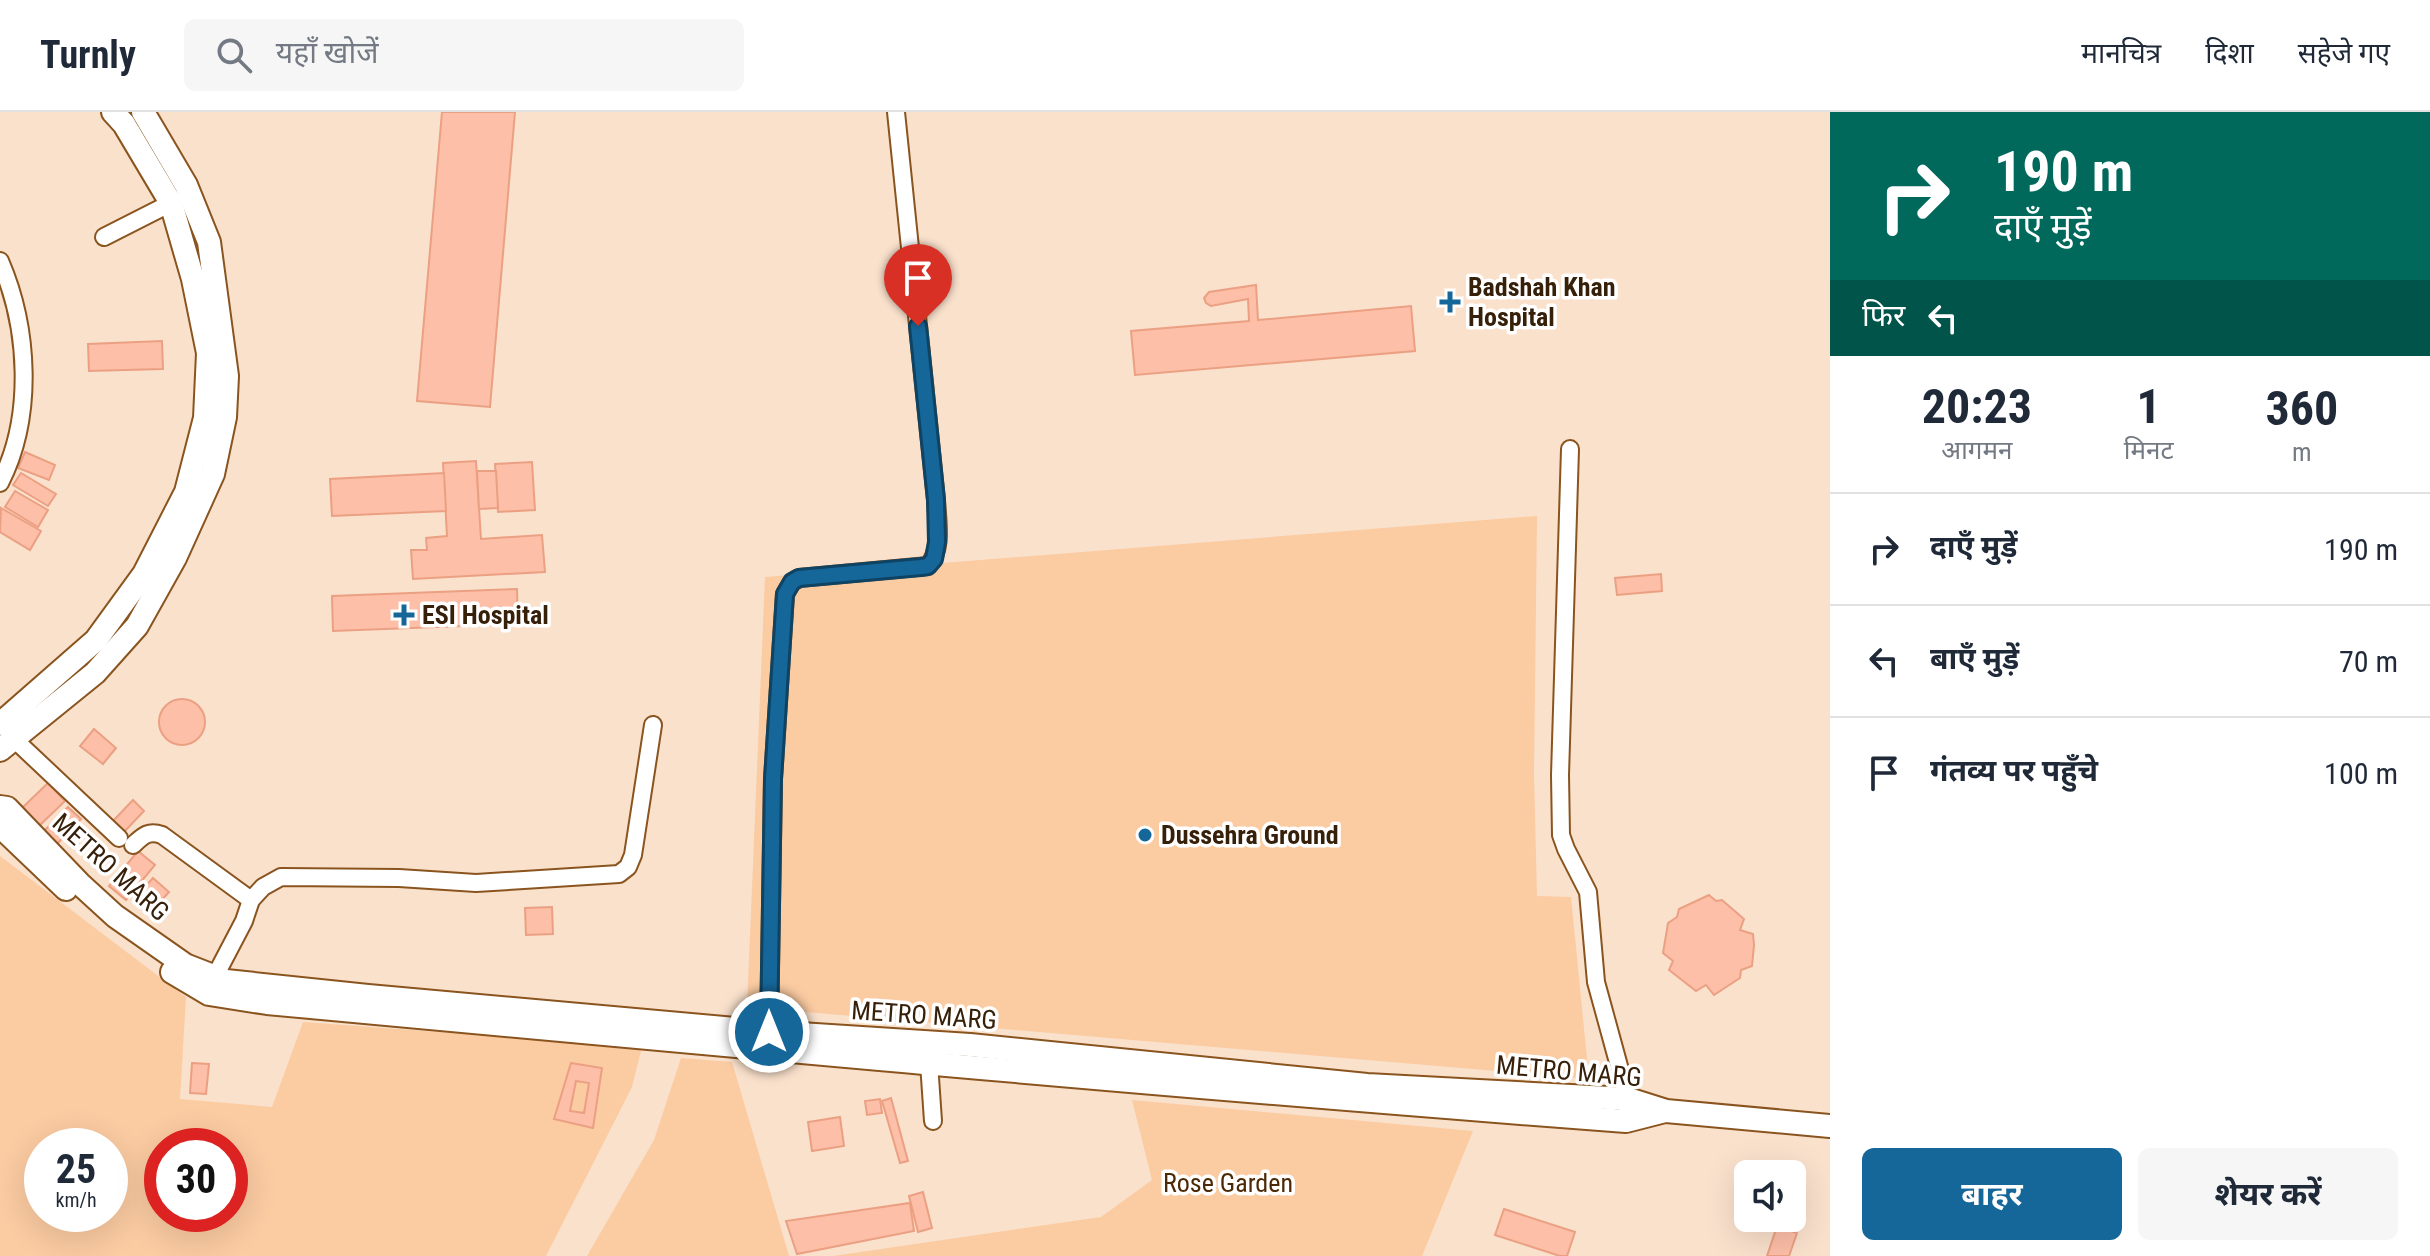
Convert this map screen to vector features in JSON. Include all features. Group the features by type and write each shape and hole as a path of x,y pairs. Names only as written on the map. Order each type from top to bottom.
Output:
{"street":[{"path":"5,738 96,640 144,574 186,492 205,418 208,353 193,279 171,203 124,124 113,112"},
{"path":"5,738 95,673 137,626 175,558 213,474 223,426 227,376 209,242 186,185 143,112"},
{"path":"769,1032 773,779 787,588 799,578 928,566 934,559 937,542 936,500 896,112"},
{"path":"104,237 171,203"},
{"path":"0,261 14,305 23,360 18,425 11,456 0,483"},
{"path":"1570,449 1561,835 1592,906 1596,982 1627,1110"},
{"path":"211,985 244,921 251,900 272,881 287,876 476,883 619,874 628,867 633,855 653,725"},
{"path":"5,738 126,842 153,832 162,835 251,900"},
{"name":"METRO MARG","path":"0,807 7,808 115,916 211,985 258,985 769,1032 970,1045 1627,1110"},
{"name":"METRO MARG","path":"0,826 76,898 140,952 211,985 267,1003 1311,1097 1666,1111 1830,1126"},
{"path":"929,1063 933,1121"}],"green space":[{"name":"Dussehra Ground","path":"1537,516 1534,774 1537,896 1571,897 1589,1079 747,1007 765,577"},
{"path":"0,856 186,997 180,1099 272,1107 303,1022 642,1047 632,1087 546,1256 0,1256"},
{"path":"681,1058 732,1062 789,1256 587,1256 654,1140"},
{"name":"Rose Garden","path":"1132,1100 1473,1131 1422,1256 833,1256 1101,1217 1152,1180"}],"building":[{"path":"442,112 515,112 490,407 417,401"},
{"path":"1256,285 1258,320 1411,306 1415,351 1135,375 1131,331 1249,321 1248,299 1211,306 1204,298 1209,292"},
{"path":"162,341 163,369 89,371 88,344"},
{"path":"25,452 55,465 49,480 18,468"},
{"path":"476,461 481,539 542,535 545,572 413,579 411,550 427,550 426,538 447,536 443,463"},
{"path":"532,462 535,510 498,512 495,464"},
{"path":"477,471 496,471 498,508 479,509"},
{"path":"21,473 56,494 48,506 13,485"},
{"path":"444,473 446,511 332,516 330,479"},
{"path":"15,491 48,510 38,527 5,507"},
{"path":"1,508 41,531 30,550 0,532"},
{"path":"1661,574 1662,591 1617,595 1615,578"},
{"path":"517,589 518,624 333,631 332,596"},
{"path":"182,699 198,706 205,722 198,738 182,745 166,738 159,722 166,706"},
{"path":"94,729 116,748 103,764 80,746"},
{"path":"48,783 65,801 39,826 22,808"},
{"path":"133,800 144,811 123,833 112,822"},
{"path":"68,807 81,819 55,846 42,833"},
{"path":"138,851 155,865 126,900 109,886"},
{"path":"153,878 169,892 149,914 133,900"},
{"path":"1709,895 1716,901 1722,900 1744,919 1740,930 1753,934 1754,945 1752,966 1741,970 1740,978 1714,995 1706,985 1696,991 1669,970 1673,961 1663,953 1668,923 1677,917 1679,909"},
{"path":"552,907 553,934 526,935 525,908"},
{"path":"192,1063 209,1064 206,1094 190,1093"},
{"path":"571,1063 602,1068 593,1128 554,1119","holes":["576,1081 589,1083 584,1113 570,1111"]},
{"path":"891,1098 908,1161 900,1163 882,1101"},
{"path":"880,1099 882,1113 867,1115 865,1101"},
{"path":"840,1117 844,1146 812,1151 808,1122"},
{"path":"923,1192 932,1228 918,1232 909,1196"},
{"path":"910,1203 914,1231 797,1254 786,1221"},
{"path":"1504,1209 1575,1232 1567,1256 1495,1235"},
{"path":"1775,1232 1797,1233 1789,1256 1767,1256"}],"place":[{"name":"Badshah Khan Hospital","path":"1450,302"},
{"name":"ESI Hospital","path":"404,615"},
{"name":"Dussehra Ground","path":"1145,835"}],"route":[{"path":"769,1032 773,779 785,594 792,582 799,578 921,567 928,566 934,559 937,542 936,500 918,326"}]}
